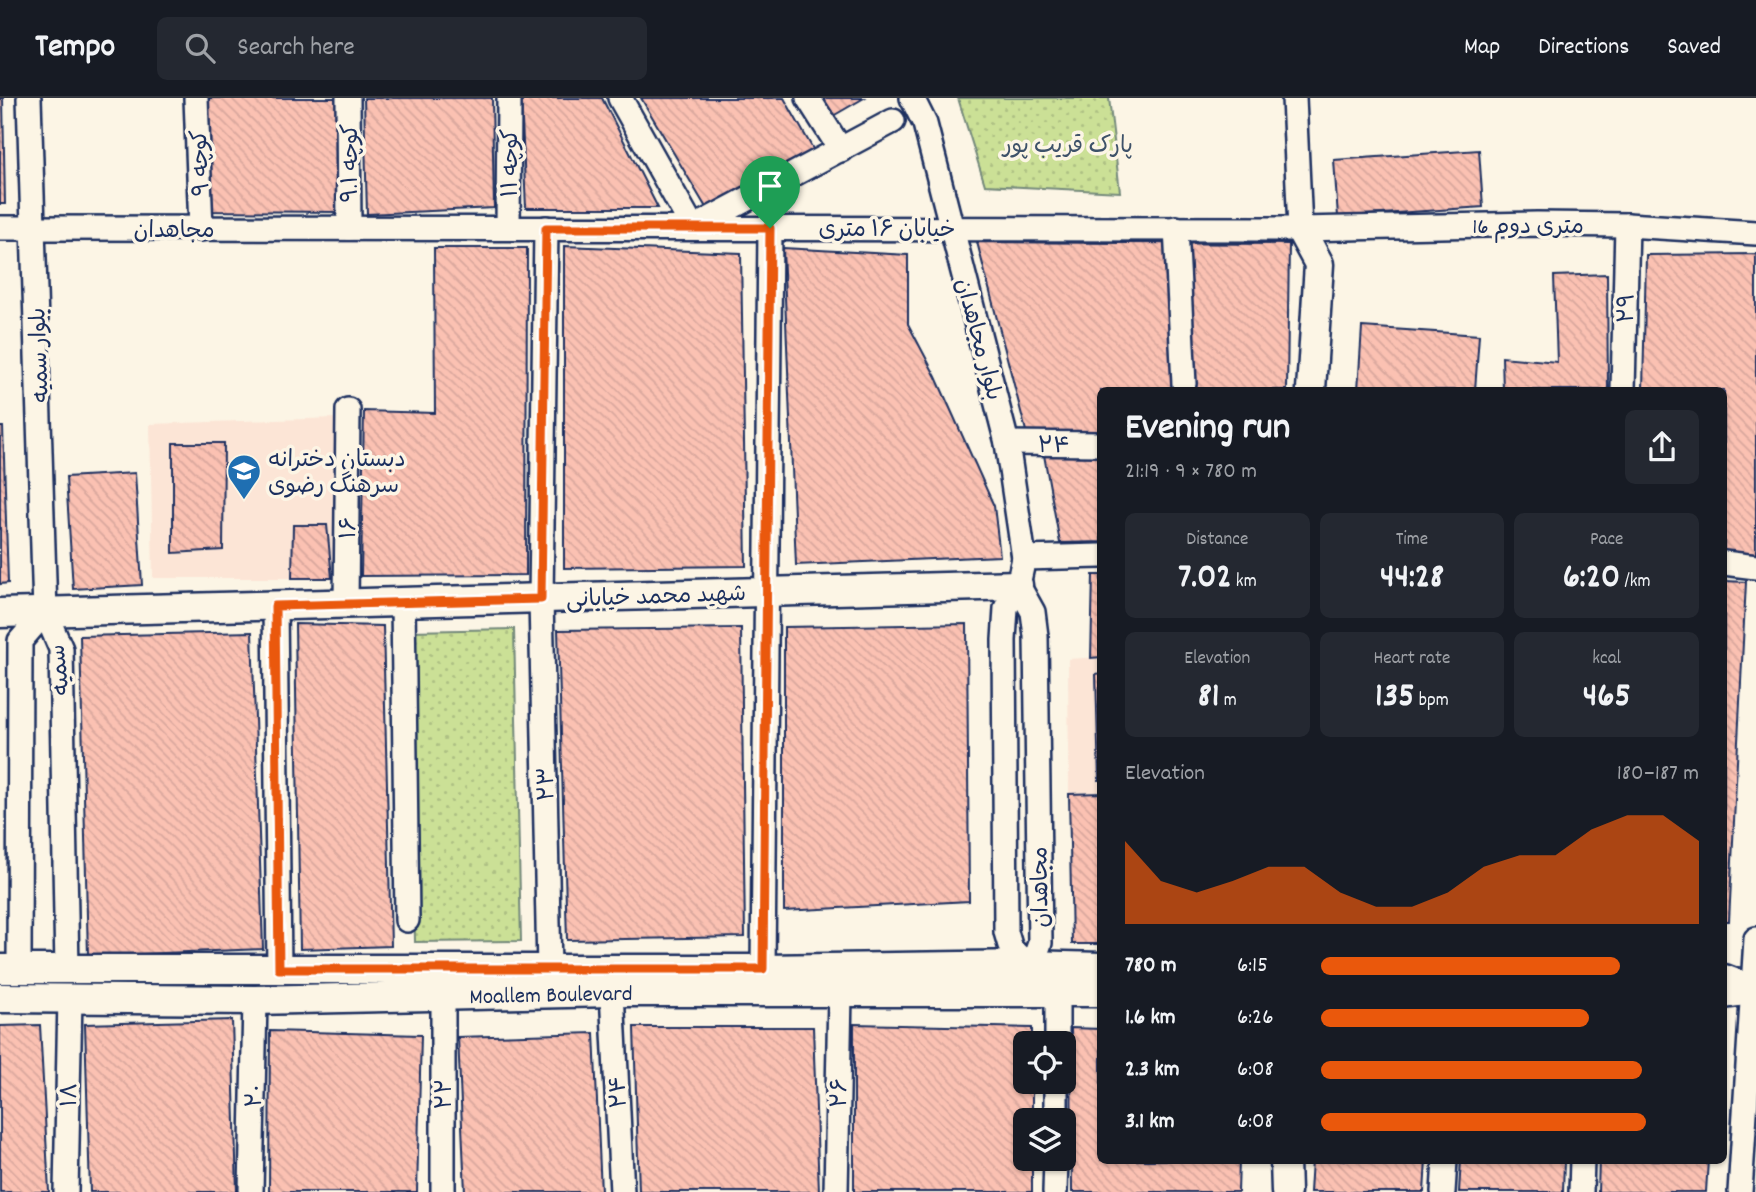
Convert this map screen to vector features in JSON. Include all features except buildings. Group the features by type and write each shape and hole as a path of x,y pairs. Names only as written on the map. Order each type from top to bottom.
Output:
{"street":[{"name":"بلوار سمیه","path":"29,98 45,612"},
{"name":"کوچه ۹","path":"196,98 201,229"},
{"name":"کوچه ۹.۱","path":"348,98 349,228"},
{"name":"کوچه ۱۱","path":"508,228 509,98"},
{"path":"620,98 693,228 892,121"},
{"path":"808,98 841,150"},
{"name":"بلوار مجاهدان","path":"912,98 925,124 1007,443 1021,571"},
{"path":"925,124 932,98"},
{"path":"1294,98 1300,229 1320,264 1311,387"},
{"name":"16 متری دوم","path":"1300,229 1537,224 1627,225 1756,233"},
{"name":"۲۹","path":"1623,387 1627,225"},
{"name":"مجاهدان","path":"0,228 349,228"},
{"name":"خیابان ۱۶ متری","path":"349,228 1300,229"},
{"path":"541,599 546,228"},
{"path":"763,969 770,228"},
{"path":"1176,228 1184,384"},
{"name":"۱۶","path":"346,604 348,410"},
{"name":"۲۴","path":"1007,443 1097,444"},
{"path":"1021,571 1097,557"},
{"path":"1727,564 1756,567"},
{"name":"مجاهدان","path":"1021,571 1006,608 1004,640 1006,932 1011,949 1028,979"},
{"name":"مجاهدان","path":"1021,571 1036,636 1040,943 1028,979"},
{"name":"شهید محمد خیابانی","path":"0,612 766,592 1021,571"},
{"name":"۲۳","path":"541,599 549,969"},
{"path":"403,602 407,920"},
{"path":"275,606 279,969"},
{"name":"سمیه","path":"9,970 20,641 45,612 61,649 67,970"},
{"path":"1740,1192 1749,1153 1756,939"},
{"name":"Moallem Boulevard","path":"9,970 279,969 505,982 612,992 840,994 1028,979 1097,968"},
{"name":"Moallem Boulevard","path":"10,998 255,999 443,995 505,982 549,969 763,969 1028,979 1057,993 1097,992"},
{"path":"9,970 10,998"},
{"path":"67,970 70,997"},
{"path":"1727,980 1754,990"},
{"path":"1727,994 1754,990"},
{"name":"۲۴","path":"612,992 622,1192"},
{"path":"1056,1031 1057,993"},
{"name":"۲۶","path":"836,1192 840,994"},
{"name":"۲۲","path":"443,995 443,1192"},
{"name":"۱۸","path":"66,1192 70,997"},
{"name":"۲۰","path":"251,1192 255,999"},
{"path":"1285,1164 1286,1192"},
{"path":"1443,1192 1444,1164"},
{"path":"1581,1192 1582,1164"},
{"path":"1055,1192 1056,1171"}],"shaded area":[{"name":"دبستان دخترانه سرهنگ رضوی","path":"336,418 338,578 153,578 150,424"},
{"path":"1097,657 1097,793 1069,794 1068,659"}],"green space":[{"name":"پارک قریب پور","path":"958,98 1109,98 1120,192 985,185"},
{"path":"514,629 521,941 415,942 409,631"}],"place":[{"name":"دبستان دخترانه سرهنگ رضوی","path":"244,501"}],"route":[{"path":"546,228 770,228 763,969 279,969 275,606 541,599 546,228"}]}
